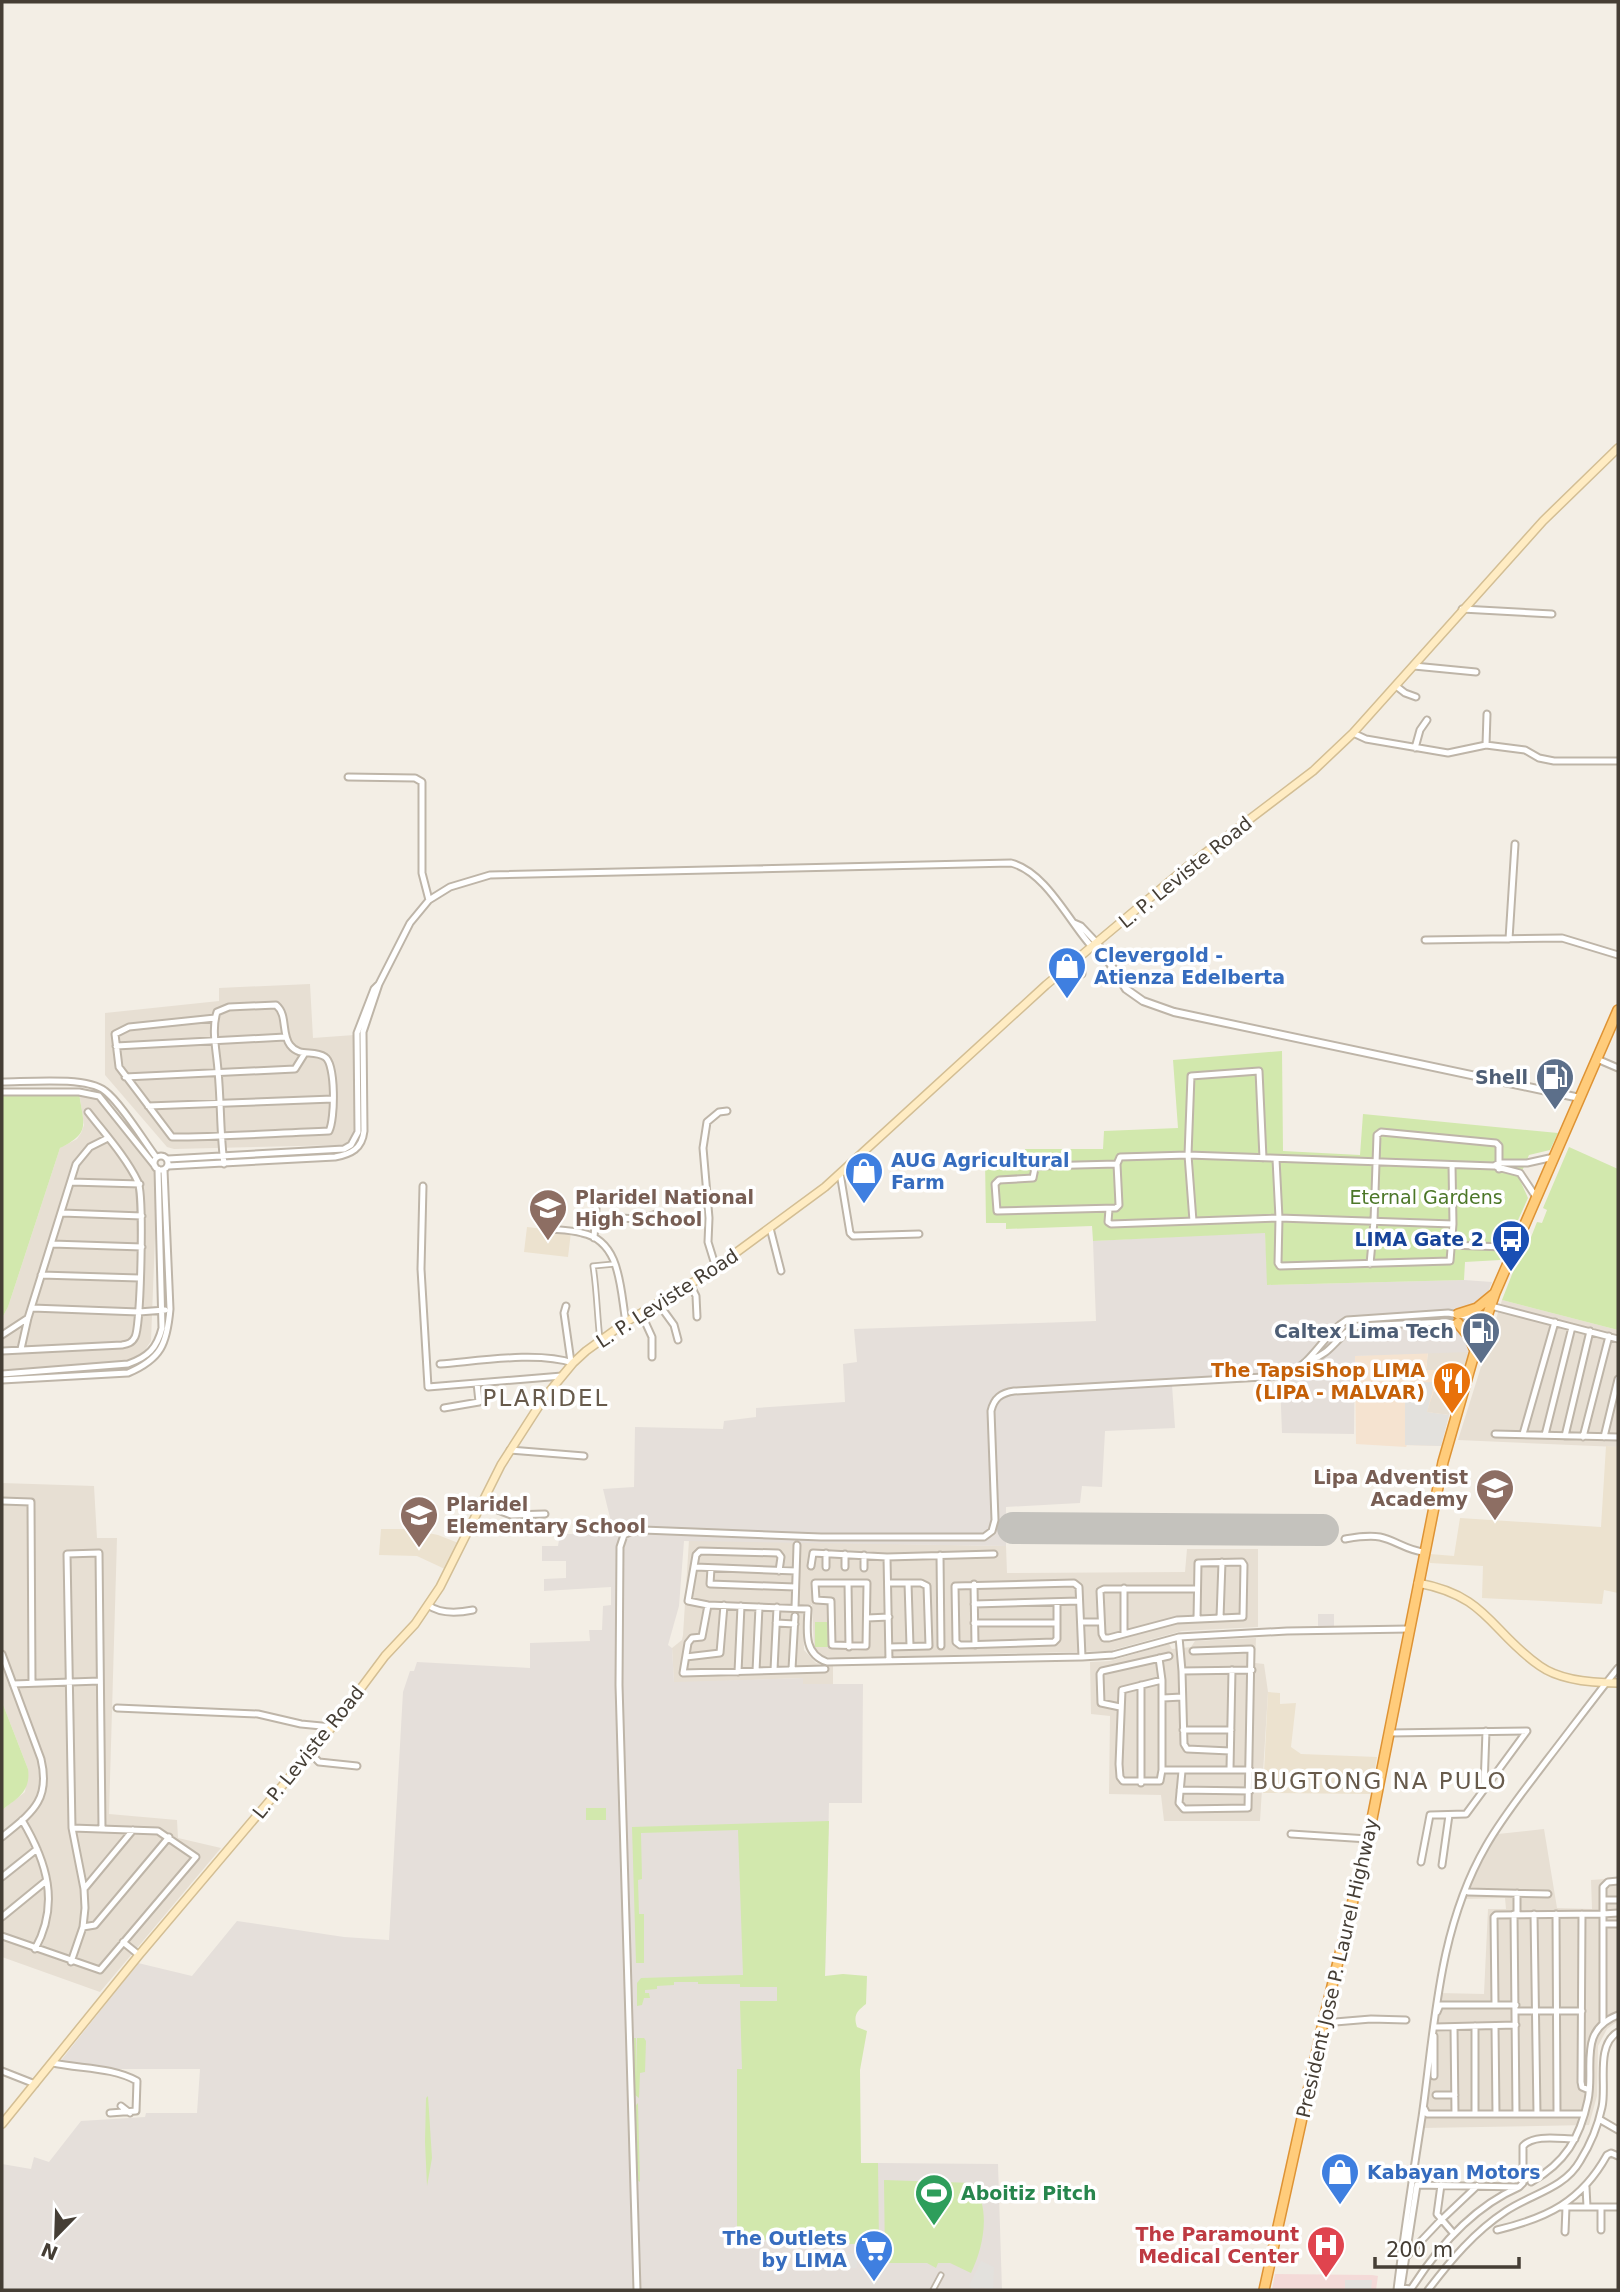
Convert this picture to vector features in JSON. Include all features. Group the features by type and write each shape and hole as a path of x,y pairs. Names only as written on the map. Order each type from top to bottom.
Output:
{"highway":[{"name":"President Jose P. Laurel Highway","path":"1264,2290 1323,2023 1368,1839 1443,1462 1495,1293 1618,1010"},
{"path":"1475,1351 1458,1318 1477,1308 1495,1293"}],"main road":[{"name":"L. P. Leviste Road","path":"2,2124 139,1955 310,1754 385,1656 415,1623 440,1587 510,1450 544,1398 572,1362 626,1322 716,1268 840,1173 1080,957 1096,947 1188,866 1313,771 1353,733 1543,521 1618,448"},
{"path":"1418,1584 1440,1587 1478,1607 1541,1667 1571,1679 1618,1683"}],"street":[{"path":"1462,609 1552,614"},
{"path":"1414,666 1476,672"},
{"path":"1396,686 1416,697"},
{"path":"1486,745 1487,714"},
{"path":"1415,748 1420,730 1427,720"},
{"path":"1353,733 1366,739 1448,753 1486,745 1525,750 1539,758 1554,761 1618,761"},
{"path":"348,777 415,778 422,782 422,873 429,900"},
{"path":"1509,939 1515,844"},
{"path":"156,1157 165,1156 168,1159 344,1149 351,1145 358,1132 358,1034 369,1000 410,923 429,900 450,887 490,875 1011,863 1028,869 1074,923 1081,926 1126,989 1143,1001 1174,1012 1580,1098"},
{"path":"1425,940 1562,938 1618,956"},
{"path":"1080,957 1082,974"},
{"path":"161,1168 335,1157 356,1150 361,1144 364,1131 363,1032 379,984"},
{"path":"215,1018 128,1027 117,1031 119,1067 172,1137 221,1135 329,1130 332,1122 332,1072 323,1055 297,1052 285,1037 282,1013 276,1005 221,1008 215,1018 221,1135 224,1164"},
{"path":"116,1046 285,1037"},
{"path":"125,1077 295,1069 305,1053"},
{"path":"1597,1059 1618,1068"},
{"path":"1193,1221 1188,1155 1191,1076 1259,1071 1263,1158"},
{"path":"2,1082 82,1083 97,1086 108,1094 156,1157 161,1168 170,1309 168,1331 155,1357 144,1366 128,1373 2,1380"},
{"path":"2,1092 79,1092 99,1096 161,1168"},
{"path":"148,1106 333,1099"},
{"path":"716,1268 708,1242 709,1217 703,1148 707,1122 719,1112 727,1111"},
{"path":"2,1351 129,1344 135,1338 142,1247 140,1184 88,1112"},
{"path":"1370,1265 1377,1135 1381,1132 1496,1143 1499,1146 1498,1166"},
{"path":"21,1349 28,1318 76,1164 90,1147 108,1138"},
{"path":"1117,1164 1039,1166 1035,1168 1033,1178 999,1180 995,1184 997,1211 1116,1208 1117,1164 1120,1157 1188,1155 1498,1166 1554,1157"},
{"path":"2,1374 128,1364 141,1360 159,1342 162,1328 161,1168 168,1159"},
{"path":"1276,1159 1280,1266 1450,1261 1453,1224 1452,1165"},
{"path":"1524,1178 1527,1163"},
{"path":"1498,1166 1518,1172 1536,1197"},
{"path":"840,1173 850,1233 853,1236 919,1234"},
{"path":"71,1182 140,1184"},
{"path":"423,1186 421,1269 428,1387 562,1376"},
{"path":"594,1238 596,1208"},
{"path":"1109,1209 1108,1222 1111,1224 1279,1218 1453,1224"},
{"path":"62,1213 142,1216"},
{"path":"595,1222 608,1217 637,1221 658,1213"},
{"path":"771,1228 781,1271"},
{"path":"549,1229 584,1233 612,1254 626,1322"},
{"path":"52,1244 142,1247"},
{"path":"1450,1245 1504,1247"},
{"path":"600,1340 593,1266 616,1264"},
{"path":"41,1276 139,1278"},
{"path":"690,1284 696,1296 698,1317"},
{"path":"658,1303 674,1325 678,1340"},
{"path":"440,1364 511,1359 560,1359 572,1362 564,1317 566,1306"},
{"path":"1491,1306 1618,1339"},
{"path":"32,1308 139,1312 170,1309"},
{"path":"641,1314 652,1337 652,1357"},
{"path":"2,1335 28,1318"},
{"path":"1309,1360 1326,1354 1358,1326 1458,1318 1482,1330"},
{"path":"637,2290 619,1685 620,1547 624,1535 643,1531 821,1537 984,1536 992,1531 995,1520 991,1411 994,1401 1002,1394 1014,1391 1281,1376 1297,1370 1309,1360 1347,1320 1486,1320"},
{"path":"1522,1434 1555,1322"},
{"path":"1545,1435 1572,1326"},
{"path":"1565,1436 1591,1331"},
{"path":"1330,1336 1337,1343"},
{"path":"1583,1437 1609,1336"},
{"path":"1604,1437 1618,1380"},
{"path":"444,1408 479,1402 477,1383"},
{"path":"1495,1434 1618,1437"},
{"path":"510,1450 584,1456"},
{"path":"2,1501 31,1502 32,1683"},
{"path":"482,1504 510,1515 545,1514"},
{"path":"1345,1539 1382,1537 1424,1552"},
{"path":"794,1608 797,1545"},
{"path":"779,1571 781,1557 778,1553 700,1550 696,1555 688,1601 708,1605 808,1609 808,1644 812,1654 827,1662 1082,1657 1113,1655 1179,1637 1287,1631 1409,1629"},
{"path":"71,1962 83,1927 83,1889 72,1828 67,1553 99,1553 102,1828"},
{"path":"826,1553 826,1567"},
{"path":"811,1566 811,1555 826,1553 888,1558 994,1554"},
{"path":"845,1554 845,1567"},
{"path":"864,1555 864,1568"},
{"path":"940,1555 941,1646"},
{"path":"888,1558 889,1661"},
{"path":"1197,1589 1104,1589 1100,1591 1101,1622 1104,1638 1177,1620 1240,1618 1244,1613 1244,1564 1239,1561 1198,1563 1198,1619"},
{"path":"1220,1618 1222,1562"},
{"path":"695,1567 796,1572"},
{"path":"711,1568 710,1584 795,1587"},
{"path":"815,1583 848,1583 867,1583 867,1644 863,1647 832,1645 831,1601 816,1600 815,1583"},
{"path":"848,1583 849,1647"},
{"path":"888,1583 926,1584 929,1646 889,1647"},
{"path":"908,1583 910,1646"},
{"path":"974,1584 975,1645"},
{"path":"1057,1602 1056,1641 975,1645 960,1645 956,1642 955,1587 974,1584 1077,1584 1082,1657"},
{"path":"1124,1588 1124,1633"},
{"path":"974,1604 1079,1601"},
{"path":"428,1605 438,1611 473,1610"},
{"path":"708,1605 702,1637 692,1638 688,1643 683,1673 825,1669"},
{"path":"686,1657 720,1653 724,1605"},
{"path":"738,1672 741,1606"},
{"path":"757,1671 759,1607"},
{"path":"774,1670 777,1607"},
{"path":"792,1670 795,1616"},
{"path":"867,1618 888,1617"},
{"path":"1081,1622 1101,1622"},
{"path":"776,1623 795,1624"},
{"path":"974,1623 1057,1623"},
{"path":"1179,1637 1186,1749 1230,1751"},
{"path":"1182,1771 1179,1803 1184,1809 1248,1808 1251,1649 1194,1651"},
{"path":"2,1654 45,1775 41,1798 34,1810 2,1837"},
{"path":"1120,1707 1101,1703 1102,1671 1169,1656"},
{"path":"1159,1658 1162,1680 1163,1698 1160,1781 1123,1782 1120,1777 1122,1690 1162,1680"},
{"path":"1397,2290 1409,2191 1422,2117 1433,2017 1444,1956 1462,1898 1486,1847 1528,1786 1618,1668"},
{"path":"1230,1769 1232,1670"},
{"path":"1182,1671 1252,1670"},
{"path":"13,1684 100,1681"},
{"path":"1140,1783 1141,1685"},
{"path":"1163,1698 1182,1697"},
{"path":"117,1708 258,1714 301,1724 332,1727"},
{"path":"1183,1730 1231,1730"},
{"path":"1484,1787 1486,1731"},
{"path":"1389,1733 1527,1731 1465,1814 1430,1815 1421,1862"},
{"path":"310,1754 319,1762 357,1766"},
{"path":"1162,1770 1250,1770"},
{"path":"1180,1790 1250,1791"},
{"path":"1442,1866 1449,1815"},
{"path":"22,1820 37,1849 47,1881 49,1913 44,1933 35,1949"},
{"path":"2,1936 100,1970 196,1857 158,1832 72,1828"},
{"path":"83,1889 133,1830"},
{"path":"1292,1834 1368,1839"},
{"path":"83,1927 95,1925 169,1837"},
{"path":"2,1877 37,1849"},
{"path":"2,1917 47,1881"},
{"path":"1603,2024 1603,1900 1605,1883 1618,1881"},
{"path":"1468,1892 1548,1894"},
{"path":"1516,2114 1517,1893"},
{"path":"1603,1900 1618,1900"},
{"path":"1495,2004 1496,1915 1618,1913"},
{"path":"1534,1914 1537,2114"},
{"path":"1556,1914 1557,2114"},
{"path":"1582,1914 1581,2082 1582,2087 1590,2090"},
{"path":"1603,1924 1618,1924"},
{"path":"123,1942 139,1955"},
{"path":"1441,2076 1431,2076 1435,2027 1440,2005 1495,2004 1536,2011 1582,2011"},
{"path":"1531,2182 1556,2166 1575,2139 1590,2090 1590,2047 1593,2038 1603,2024 1618,2015"},
{"path":"1323,2023 1371,2019 1406,2020"},
{"path":"1435,2027 1516,2025"},
{"path":"1475,2026 1475,2114"},
{"path":"1494,2026 1496,2114"},
{"path":"1454,2027 1455,2114"},
{"path":"1428,2290 1449,2262 1484,2226 1508,2209 1550,2189 1565,2179 1578,2165 1598,2121 1604,2100 1605,2053 1609,2041 1618,2032"},
{"path":"1582,2047 1590,2047"},
{"path":"53,2063 116,2071 135,2080 138,2084 135,2112 110,2113"},
{"path":"2,2071 35,2084"},
{"path":"1436,2095 1455,2095"},
{"path":"1425,2100 1424,2110 1427,2114 1584,2114"},
{"path":"121,2106 130,2113"},
{"path":"1598,2121 1615,2128"},
{"path":"1519,2187 1415,2187 1401,2288 1410,2290 1426,2266 1479,2211 1503,2194 1519,2187 1524,2183 1523,2146 1526,2143 1536,2139 1575,2139"},
{"path":"1497,2230 1563,2207 1586,2187 1606,2155 1611,2153 1618,2156"},
{"path":"1441,2185 1437,2214 1440,2221 1454,2234"},
{"path":"1405,2258 1478,2186"},
{"path":"1500,2186 1503,2194"},
{"path":"1586,2187 1587,2207"},
{"path":"1563,2207 1618,2207"},
{"path":"1563,2207 1565,2232"},
{"path":"1601,2207 1601,2230"},
{"path":"933,2290 941,2275"}],"shaded area":[{"path":"310,984 313,1038 354,1035 357,1137 353,1143 174,1149 167,1147 105,1075 105,1013 219,1001 219,988"},
{"path":"79,1092 101,1100 155,1173 157,1186 151,1341 141,1356 127,1362 2,1372 2,1318 8,1307 60,1148 77,1139 84,1125"},
{"name":"Plaridel National High School","path":"527,1227 571,1232 568,1257 524,1252"},
{"path":"1265,1232 1268,1285 1464,1280 1492,1282 1470,1352 1355,1356 1354,1434 1282,1433 1280,1381 1172,1385 1175,1428 1105,1431 1102,1487 1082,1486 1080,1503 1006,1507 1006,1546 684,1541 679,1606 668,1645 672,1648 674,1682 803,1678 803,1684 863,1684 862,1803 829,1803 825,1976 788,2067 738,2069 740,2247 762,2240 796,2241 796,2245 878,2243 878,2163 998,2164 1002,2290 2,2290 2,2164 31,2169 34,2157 49,2162 81,2121 145,2117 146,2113 197,2113 200,2069 93,2069 59,2063 138,1963 192,1976 237,1921 344,1937 389,1940 403,1692 410,1671 414,1671 417,1662 530,1668 530,1643 590,1641 589,1630 602,1630 603,1606 611,1605 611,1587 544,1591 544,1579 566,1578 566,1561 542,1561 542,1546 558,1546 560,1534 614,1534 603,1489 634,1487 635,1427 723,1429 724,1421 756,1417 756,1408 845,1402 843,1364 857,1362 854,1329 1096,1321 1093,1241"},
{"path":"1502,1300 1618,1330 1618,1447 1458,1440"},
{"path":"1428,1352 1470,1352 1449,1415 1426,1412 1434,1390 1437,1370 1426,1370"},
{"path":"1428,1352 1426,1370 1437,1370 1427,1412 1449,1415 1441,1446 1356,1444 1355,1356"},
{"path":"1435,1382 1427,1412 1449,1415 1441,1446 1405,1445 1405,1383"},
{"name":"Lipa Adventist Academy","path":"1606,1446 1618,1447 1618,1593 1604,1590 1602,1604 1482,1598 1483,1566 1430,1563 1430,1554 1454,1556 1460,1518 1601,1527"},
{"path":"2,1483 94,1486 97,1538 117,1538 109,1814 177,1820 178,1838 221,1848 100,1992 2,1957 2,1810 25,1792 28,1769 2,1702"},
{"name":"Plaridel Elementary School","path":"381,1529 409,1529 438,1535 461,1544 447,1570 417,1556 379,1555"},
{"path":"689,1540 1006,1546 1007,1573 1185,1572 1187,1549 1258,1549 1258,1627 1182,1631 1109,1651 838,1658 822,1656 814,1649 812,1605 798,1604 798,1609 803,1613 804,1650 816,1663 833,1665 833,1684 803,1684 802,1678 674,1683 672,1648 682,1640 683,1635"},
{"path":"1318,1614 1334,1614 1334,1628 1318,1628"},
{"path":"1256,1638 1255,1663 1264,1664 1268,1692 1260,1821 1164,1821 1161,1795 1109,1794 1110,1716 1091,1714 1090,1662 1110,1661 1169,1644 1172,1649 1191,1647 1195,1641"},
{"path":"1268,1692 1280,1693 1280,1704 1296,1703 1291,1747 1301,1754 1377,1757 1371,1794 1263,1793"},
{"path":"1544,1829 1557,1908 1592,1909 1591,1880 1618,1878 1618,2021 1607,2029 1598,2046 1597,2096 1589,2125 1421,2128 1439,1993 1484,1994 1488,1909 1506,1909 1505,1898 1463,1899 1487,1848 1498,1834"},
{"path":"857,2253 857,2268 803,2270 803,2255"},
{"path":"981,2261 994,2267 993,2290 981,2287 977,2290 969,2286"},
{"name":"The Paramount Medical Center","path":"1275,2274 1378,2276 1376,2290 1272,2290"},
{"path":"1345,2280 1372,2280 1371,2290 1345,2290"}],"green space":[{"name":"Eternal Gardens","path":"1282,1051 1283,1151 1360,1155 1363,1114 1558,1133 1550,1150 1529,1155 1519,1178 1528,1198 1500,1260 1465,1262 1464,1280 1267,1285 1265,1233 1093,1241 1092,1226 1006,1229 1006,1223 986,1223 985,1159 1024,1164 1025,1149 1103,1149 1104,1131 1178,1128 1173,1060"},
{"path":"9,1092 79,1092 83,1126 77,1137 60,1148 8,1307 2,1318 2,1097"},
{"path":"1569,1147 1618,1169 1618,1330 1502,1300 1520,1254 1524,1255 1537,1222 1542,1223 1547,1210 1543,1208"},
{"path":"815,1622 829,1622 829,1647 815,1647"},
{"path":"2,1702 28,1769 28,1777 22,1793 2,1810"},
{"path":"586,1808 606,1808 606,1820 586,1820"},
{"path":"829,1821 825,1976 867,1976 866,2004 858,2011 855,2019 857,2027 867,2031 860,2070 861,2163 878,2163 879,2243 796,2246 796,2241 762,2240 737,2247 737,2069 742,2069 740,2001 777,2001 777,1987 674,1982 674,1985 645,1990 650,1998 644,1998 642,2005 637,2006 637,1983 641,1978 743,1975 738,1830 641,1833 642,1879 638,1880 639,1914 644,1914 644,1963 636,1963 632,1827"},
{"path":"633,2038 636,2038 637,2079 637,2038 644,2038 646,2041 645,2072 640,2073 639,2098 635,2095"},
{"path":"428,2096 432,2158 427,2186 425,2142"},
{"path":"638,2103 640,2182 637,2180 635,2106"},
{"name":"Aboitiz Pitch","path":"884,2180 973,2183 982,2204 984,2228 971,2273 950,2263 938,2263 936,2268 927,2263 885,2263"}],"runway":[{"path":"1013,1528 1323,1530"}],"place":[{"name":"Clevergold - Atienza Edelberta","path":"1067,1000"},
{"name":"Shell","path":"1555,1111"},
{"name":"AUG Agricultural Farm","path":"864,1205"},
{"name":"Plaridel National High School","path":"548,1242"},
{"name":"LIMA Gate 2","path":"1511,1273"},
{"name":"Caltex Lima Tech","path":"1481,1365"},
{"name":"The TapsiShop LIMA (LIPA - MALVAR)","path":"1452,1415"},
{"name":"Lipa Adventist Academy","path":"1495,1522"},
{"name":"Plaridel Elementary School","path":"419,1549"},
{"name":"Kabayan Motors","path":"1340,2206"},
{"name":"Aboitiz Pitch","path":"934,2227"},
{"name":"The Paramount Medical Center","path":"1326,2279"},
{"name":"The Outlets by LIMA","path":"874,2283"}],"district":[{"name":"PLARIDEL","path":"546,1398"},
{"name":"BUGTONG NA PULO","path":"1380,1781"}]}
